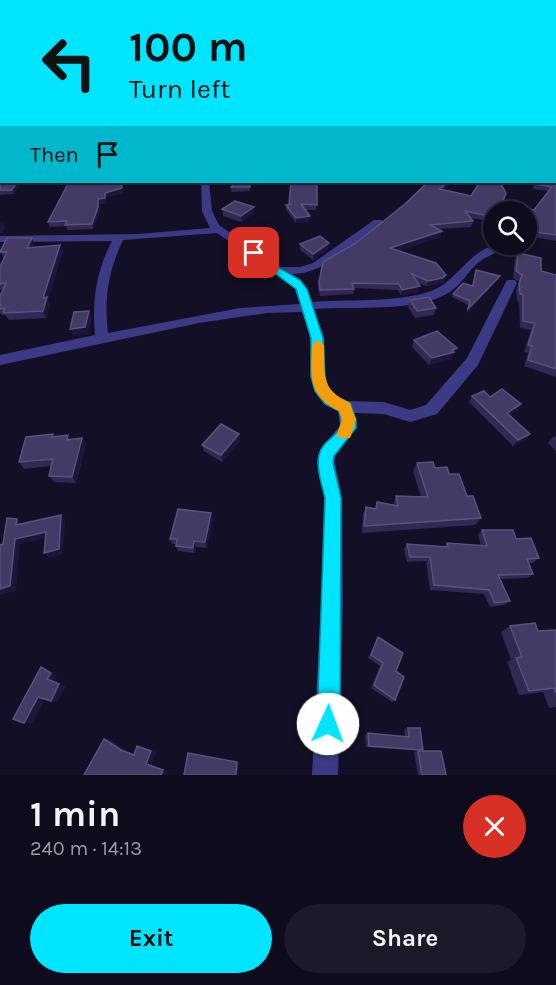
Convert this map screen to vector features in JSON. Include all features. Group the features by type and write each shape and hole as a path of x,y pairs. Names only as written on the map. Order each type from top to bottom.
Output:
{"street":[{"path":"205,183 209,219 219,230 297,283 309,307 317,338 318,377 322,391 330,400 345,407 384,408 410,416 431,410 473,361 511,283"},
{"path":"275,270 309,269 336,253 378,222"},
{"path":"0,239 119,237 219,230"},
{"path":"102,338 98,304 101,284 104,267 119,237"},
{"path":"0,360 237,312 387,301 437,293 451,285 477,257 483,254"},
{"path":"325,775 333,519 333,498 326,463 327,453 348,428 349,420 345,407"}],"building":[{"path":"0,183 16,183 12,190 0,190"},
{"path":"68,183 121,183 122,188 105,193 105,198 98,199 98,207 92,224 65,225 67,221 48,222"},
{"path":"235,183 250,183 250,187 231,187"},
{"path":"291,183 317,183 317,205 301,204 310,216 296,218 286,205 292,204 289,204"},
{"path":"427,183 447,183 440,189 471,196 478,183 501,183 506,193 503,201 483,201 483,215 465,211 473,221 430,225 442,231 390,248 436,263 446,275 442,278 428,281 412,274 420,286 402,290 399,284 352,283 354,289 320,290 319,282 323,262 356,243 405,204"},
{"path":"536,183 556,183 556,235 537,232 537,206 552,187"},
{"path":"235,201 254,207 241,216 222,209"},
{"path":"320,236 329,243 313,254 300,244"},
{"path":"7,238 32,238 27,248 60,245 43,298 47,297 43,311 5,313 3,312 5,308 0,309 0,296 6,283 0,284 0,267 7,252 0,252"},
{"path":"518,255 527,255 541,258 541,271 556,275 556,369 528,360 532,346 528,345 535,323 523,321 523,295 520,294 519,284 522,275 516,271"},
{"path":"476,270 500,276 468,309 470,301 453,294 463,283 473,286"},
{"path":"429,297 436,308 417,311 410,300"},
{"path":"89,311 85,327 70,329 74,312"},
{"path":"437,331 457,348 452,350 454,352 432,358 414,340"},
{"path":"502,389 521,404 507,413 530,434 518,440 472,396 484,391 490,397"},
{"path":"221,424 239,434 221,455 202,445"},
{"path":"53,434 52,437 68,435 67,440 82,438 72,477 49,476 53,459 19,462 26,437"},
{"path":"433,462 435,468 447,467 449,474 459,474 467,496 473,496 481,518 364,526 366,507 376,509 377,502 398,506 396,496 428,497 417,463"},
{"path":"178,509 211,513 205,542 194,541 193,548 176,546 177,539 170,539"},
{"path":"61,515 59,549 44,553 46,532 15,539 10,586 0,589 0,545 3,544 7,518 17,519 16,525"},
{"path":"482,530 513,530 516,539 531,538 539,558 527,559 533,574 498,575 510,601 495,603 489,590 434,585 430,557 410,557 407,544 448,547 447,543 487,546"},
{"path":"535,623 538,631 556,630 556,693 554,688 529,691 516,658 522,657 510,626"},
{"path":"378,637 403,653 396,671 404,677 395,700 374,685 383,663 371,655"},
{"path":"41,667 51,673 47,679 59,684 51,701 38,697 24,723 13,719"},
{"path":"408,728 420,728 423,750 369,746 368,733 409,737"},
{"path":"104,739 134,755 137,746 151,751 146,764 163,770 161,775 84,775"},
{"path":"418,751 441,751 446,775 422,775"},
{"path":"188,753 237,762 236,775 184,775"}],"slow traffic":[{"path":"318,345 318,377 322,391 330,400 345,407 349,420 344,434"}],"route":[{"path":"254,253 275,270 297,283 301,289 317,338 318,377 322,391 330,400 345,407 349,420 348,428 343,436 327,453 326,463 333,498 328,724"}]}
